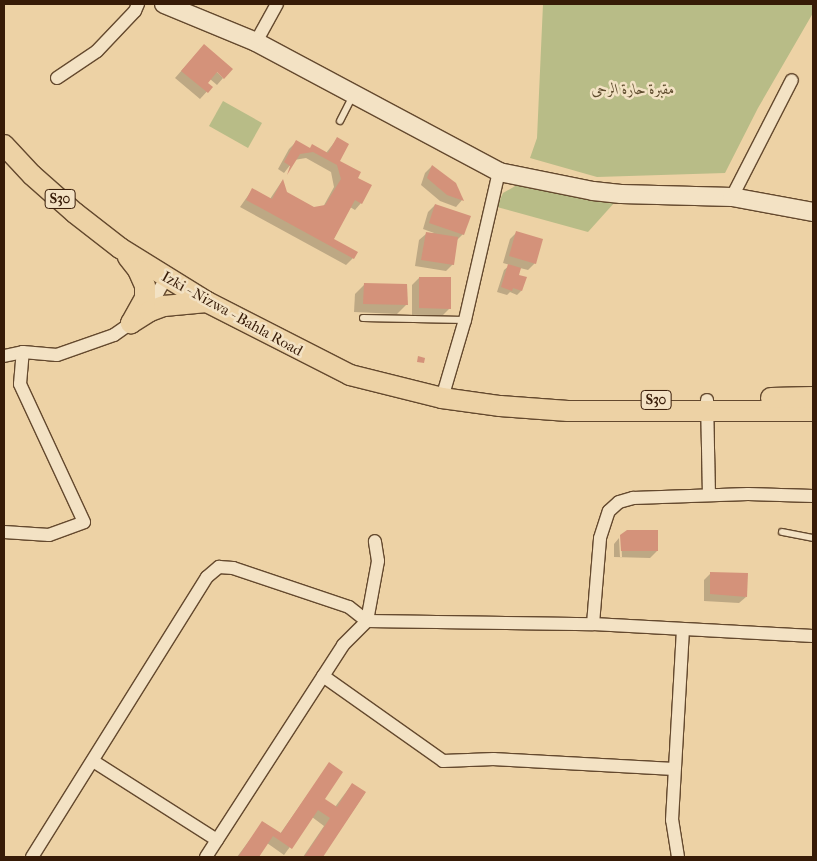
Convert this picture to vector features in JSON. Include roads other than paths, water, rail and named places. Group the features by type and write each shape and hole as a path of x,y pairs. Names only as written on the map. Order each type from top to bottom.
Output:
{"main road":[{"name":"Izki - Nizwa - Bahla Road","path":"4,145 32,175 75,213 120,248 207,302 350,375 442,398 500,406 571,401 707,405 813,411"},
{"path":"120,248 138,270 145,286 145,298 131,322"},
{"path":"131,322 150,311 164,306 207,302"},
{"name":"Izki - Nizwa - Bahla Road","path":"707,405 813,397"}],"street":[{"path":"56,78 97,51 136,11 138,4"},
{"path":"164,4 256,42 499,172 621,194 732,197 813,212"},
{"path":"256,42 277,4"},
{"path":"732,197 792,80"},
{"path":"442,398 465,320 499,172"},
{"path":"4,356 23,352 57,355 97,343 114,335 131,322 158,292 166,278"},
{"path":"4,532 49,535 84,522 20,384 23,352"},
{"path":"707,405 708,495"},
{"path":"594,624 600,538 609,511 619,502 633,498 708,495 813,496"},
{"path":"206,857 343,645 367,621 378,561 375,541"},
{"path":"32,857 207,577 220,567 233,568 349,607 367,621 594,624 813,636"},
{"path":"678,857 672,820 673,769 684,630"},
{"path":"323,676 443,761 494,759 673,769"},
{"path":"93,761 217,840"}],"lane":[{"path":"340,121 354,96"},
{"path":"363,318 465,320"},
{"path":"782,532 813,538"}],"park label":[{"name":"مقبرة حارة الرحى","path":"633,90"}]}
